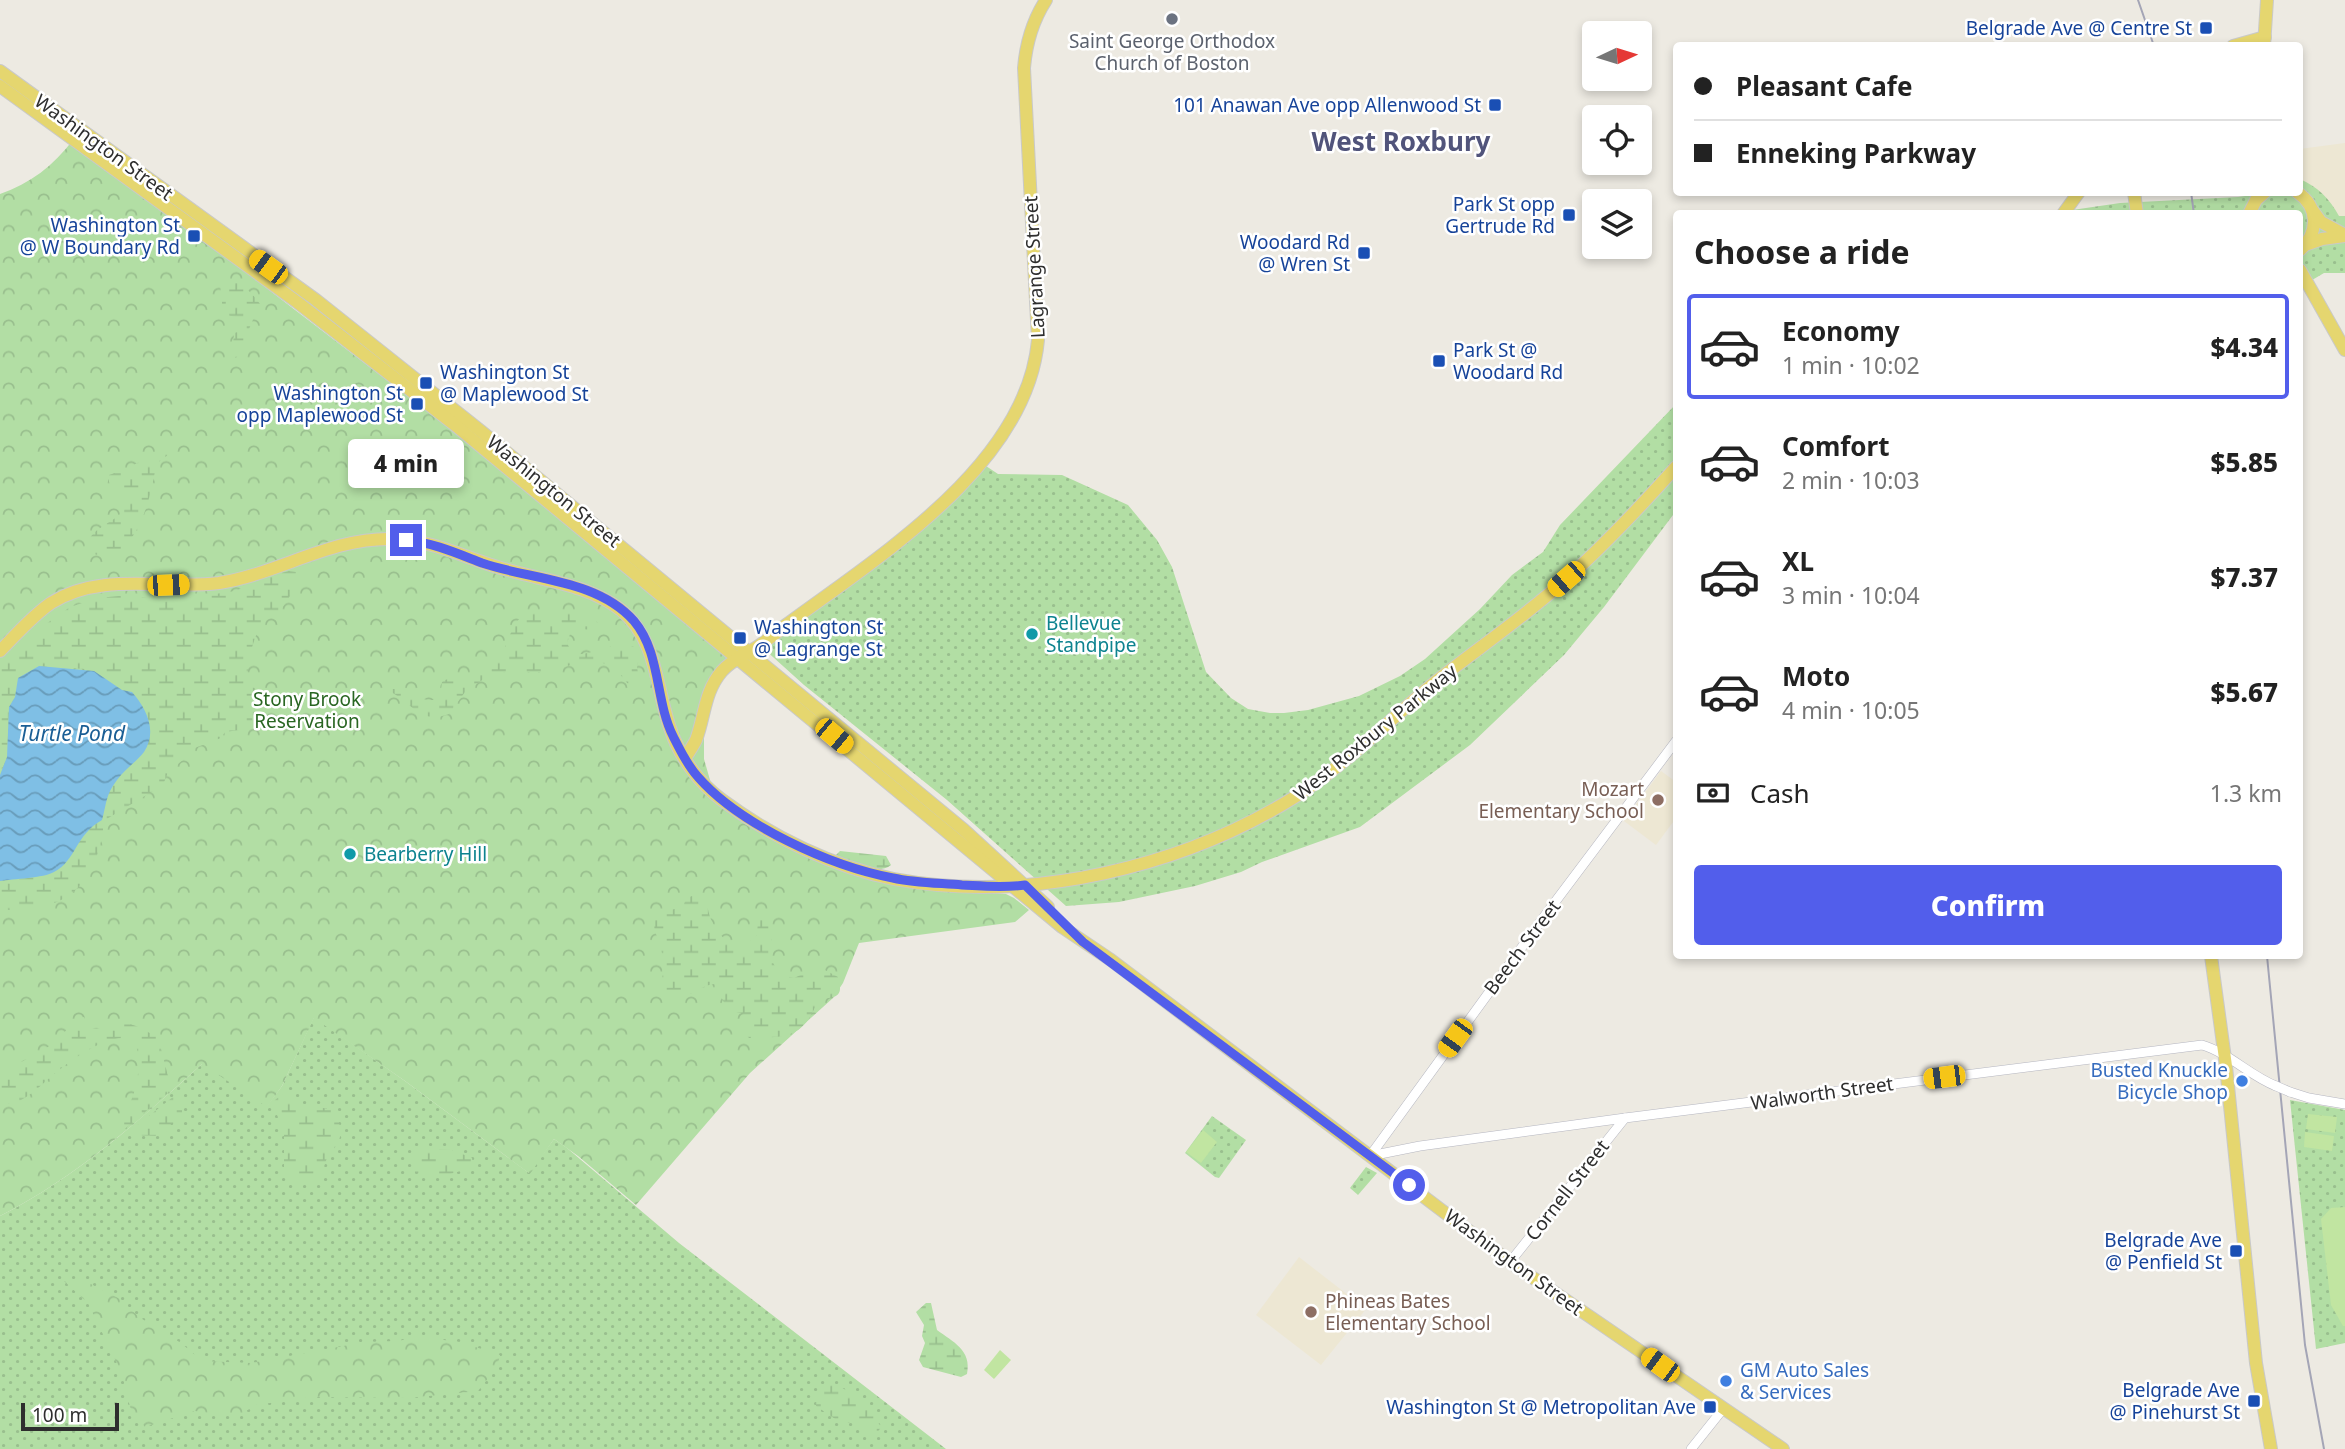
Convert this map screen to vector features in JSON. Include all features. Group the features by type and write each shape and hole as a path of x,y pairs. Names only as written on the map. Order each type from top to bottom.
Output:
{"main road":[{"name":"Lagrange Street","path":"737,658 750,652 934,513 993,446 1014,417 1027,392 1037,361 1038,340 1024,68 1028,41 1039,10 1046,0"},
{"path":"2265,41 2267,0"},
{"name":"Washington Street","path":"0,71 316,300 482,432 964,830 1019,886 1083,942 1510,1262 1783,1449"},
{"name":"Washington Street","path":"0,86 297,302 455,425 981,859 1019,886"},
{"path":"2302,196 2321,222 2345,235"},
{"path":"2303,246 2314,230 2313,211"},
{"path":"2303,248 2322,239 2345,235"},
{"path":"2303,276 2345,350"},
{"name":"West Roxbury Parkway","path":"930,883 1019,886 1103,874 1170,855 1248,824 1300,793 1339,765 1429,688 1558,587 1673,470"},
{"path":"0,651 49,604 85,589 115,584 221,582 359,541 390,538 423,542 491,565 583,590 607,600 620,610 634,622 648,647 671,734 685,758 698,778 719,798 750,819 806,850 877,875 930,883 972,881 981,872 981,859"},
{"path":"685,758 696,741 709,689 720,673 737,658"},
{"path":"2211,959 2225,1056 2256,1363 2272,1449"}],"street":[{"name":"Beech Street","path":"1370,1156 1673,745"},
{"name":"Walworth Street","path":"1370,1156 1420,1146 1625,1118 2203,1045 2257,1077 2290,1092 2345,1104"},
{"name":"Cornell Street","path":"1510,1262 1625,1118"},
{"path":"1691,1449 1723,1409"}],"shaded area":[{"path":"2345,143 2345,226 2303,186 2303,149"},
{"name":"Mozart Elementary School","path":"1661,771 1673,780 1673,822 1656,845 1624,821"},
{"name":"Phineas Bates Elementary School","path":"1299,1257 1366,1309 1321,1365 1256,1315"}],"green space":[{"name":"Stony Brook Reservation","path":"73,140 461,437 739,666 718,682 704,728 704,759 712,787 741,809 814,852 946,890 1006,894 1029,910 1015,922 859,943 843,983 833,998 750,1073 636,1205 554,1139 530,1174 405,1081 314,1018 282,1086 267,1107 202,1064 131,1127 81,1166 0,1216 0,194 41,173"},
{"path":"2303,181 2312,186 2339,216 2345,216 2345,273 2324,273 2303,285 2303,210 2072,210 2120,203 2303,196"},
{"path":"223,281 239,284 260,304 249,329 246,348 231,360 234,335 241,323 236,317 223,312 220,284"},
{"path":"1673,407 1673,515 1564,655 1470,745 1360,827 1241,872 1195,886 1119,902 1066,906 947,800 804,685 763,648 986,466 998,474 1062,475 1128,505 1157,540 1172,567 1206,672 1231,698 1248,709 1270,713 1308,710 1359,696 1400,676 1425,659 1480,609 1512,575 1543,552 1560,525"},
{"path":"177,448 156,464 145,511 129,541 118,551 104,555 88,552 91,537 123,512 127,505 124,497 109,482 109,475"},
{"path":"290,571 298,575 292,590 281,609 266,618 260,626 250,654 248,674 253,687 295,695 297,701 264,708 252,716 253,728 225,732 221,738 192,749 189,755 168,772 163,785 105,820 105,800 114,782 143,753 141,705 137,698 94,671 39,666 22,675 9,707 7,757 0,775 0,666 46,624 70,607 98,598 119,596 176,600 235,591"},
{"path":"562,611 582,613 599,624 595,630 580,629 570,634 567,643 572,653 586,653 621,645 638,649 640,686 628,684 615,668 607,664 585,660 550,672 507,672 488,676 465,692 449,714 439,717 430,717 416,711 389,691 399,689 427,700 440,698 442,682 479,672 499,658 523,615"},
{"path":"102,820 102,836 92,868 73,892 47,906 0,909 0,881 54,872 69,858 88,829"},
{"path":"840,851 886,856 891,865 871,869 836,855"},
{"path":"695,894 707,898 709,914 717,930 729,942 737,945 745,946 757,935 758,921 772,918 771,959 777,970 794,978 821,968 838,977 839,993 818,1000 800,1029 774,1037 749,1038 745,1033 750,1026 743,1013 728,1011 715,984 667,1005 663,991 661,948 654,926 655,915 681,907"},
{"path":"84,1017 89,1028 128,1023 158,1037 170,1084 168,1093 121,1132 115,1133 131,1101 138,1073 135,1045 129,1039 118,1038 81,1054 21,1100 0,1105 0,1074 53,1044 77,1019"},
{"path":"314,1017 529,1173 554,1139 679,1243 946,1449 0,1449 0,1216 81,1166 203,1063 267,1106 282,1086"},
{"path":"286,1091 296,1104 330,1109 338,1121 339,1140 328,1156 321,1178 314,1183 299,1185 284,1172 284,1132 273,1105"},
{"path":"178,1093 182,1117 170,1125 164,1136 131,1135 131,1130"},
{"path":"2290,1100 2345,1110 2345,1343 2316,1349"},
{"path":"2308,1114 2337,1117 2335,1133 2306,1129"},
{"path":"1212,1116 1246,1140 1219,1178 1185,1153"},
{"path":"1203,1130 1217,1142 1201,1163 1186,1152"},
{"path":"2305,1132 2334,1136 2332,1151 2304,1147"},
{"path":"425,1148 452,1150 472,1158 473,1164 446,1175 416,1173 412,1161 414,1156"},
{"path":"1366,1167 1377,1173 1358,1195 1350,1188"},
{"path":"2345,1207 2343,1326 2331,1305 2321,1219 2331,1208"},
{"path":"79,1278 120,1299 139,1317 181,1343 202,1361 251,1363 365,1342 420,1337 460,1342 500,1355 497,1367 478,1391 409,1398 312,1397 256,1405 236,1417 195,1411 145,1427 130,1407 122,1374 88,1303 64,1281"},
{"path":"926,1303 931,1303 937,1330 964,1353 968,1366 967,1374 961,1377 923,1367 919,1360 925,1343 922,1336 924,1325 916,1312"},
{"path":"1000,1350 1011,1360 994,1379 984,1370"},
{"path":"829,1382 845,1389 866,1406 881,1427 878,1432 867,1434 853,1423 841,1423 816,1406 818,1387"}],"water":[{"name":"Turtle Pond","path":"39,666 94,671 122,690 132,692 146,712 150,736 144,752 113,786 102,820 86,833 61,867 43,876 0,881 0,775 7,757 9,707 15,697 18,678"}],"railway":[{"path":"2138,0 2153,42"},
{"path":"2192,196 2193,210"},
{"path":"2267,959 2305,1345 2324,1449"}],"place":[{"name":"Saint George Orthodox Church of Boston","path":"1172,19"},
{"name":"Belgrade Ave @ Centre St","path":"2206,28"},
{"name":"101 Anawan Ave opp Allenwood St","path":"1495,105"},
{"name":"Park St opp Gertrude Rd","path":"1569,215"},
{"name":"Washington St @ W Boundary Rd","path":"194,236"},
{"name":"Woodard Rd @ Wren St","path":"1364,253"},
{"name":"Park St @ Woodard Rd","path":"1439,361"},
{"name":"Washington St @ Maplewood St","path":"426,383"},
{"name":"Washington St opp Maplewood St","path":"417,404"},
{"name":"Bellevue Standpipe","path":"1032,634"},
{"name":"Washington St @ Lagrange St","path":"740,638"},
{"name":"Mozart Elementary School","path":"1658,800"},
{"name":"Bearberry Hill","path":"350,854"},
{"name":"Busted Knuckle Bicycle Shop","path":"2242,1081"},
{"name":"Belgrade Ave @ Penfield St","path":"2236,1251"},
{"name":"Phineas Bates Elementary School","path":"1311,1312"},
{"name":"GM Auto Sales & Services","path":"1726,1381"},
{"name":"Belgrade Ave @ Pinehurst St","path":"2254,1401"},
{"name":"Washington St @ Metropolitan Ave","path":"1710,1407"}],"district":[{"name":"West Roxbury","path":"1401,142"}],"route":[{"path":"406,540 447,548 509,571 559,582 607,600 634,622 643,636 671,734 690,768 719,798 750,819 806,850 877,875 916,882 993,887 1025,885 1083,942 1111,960 1290,1098 1409,1185"}]}
